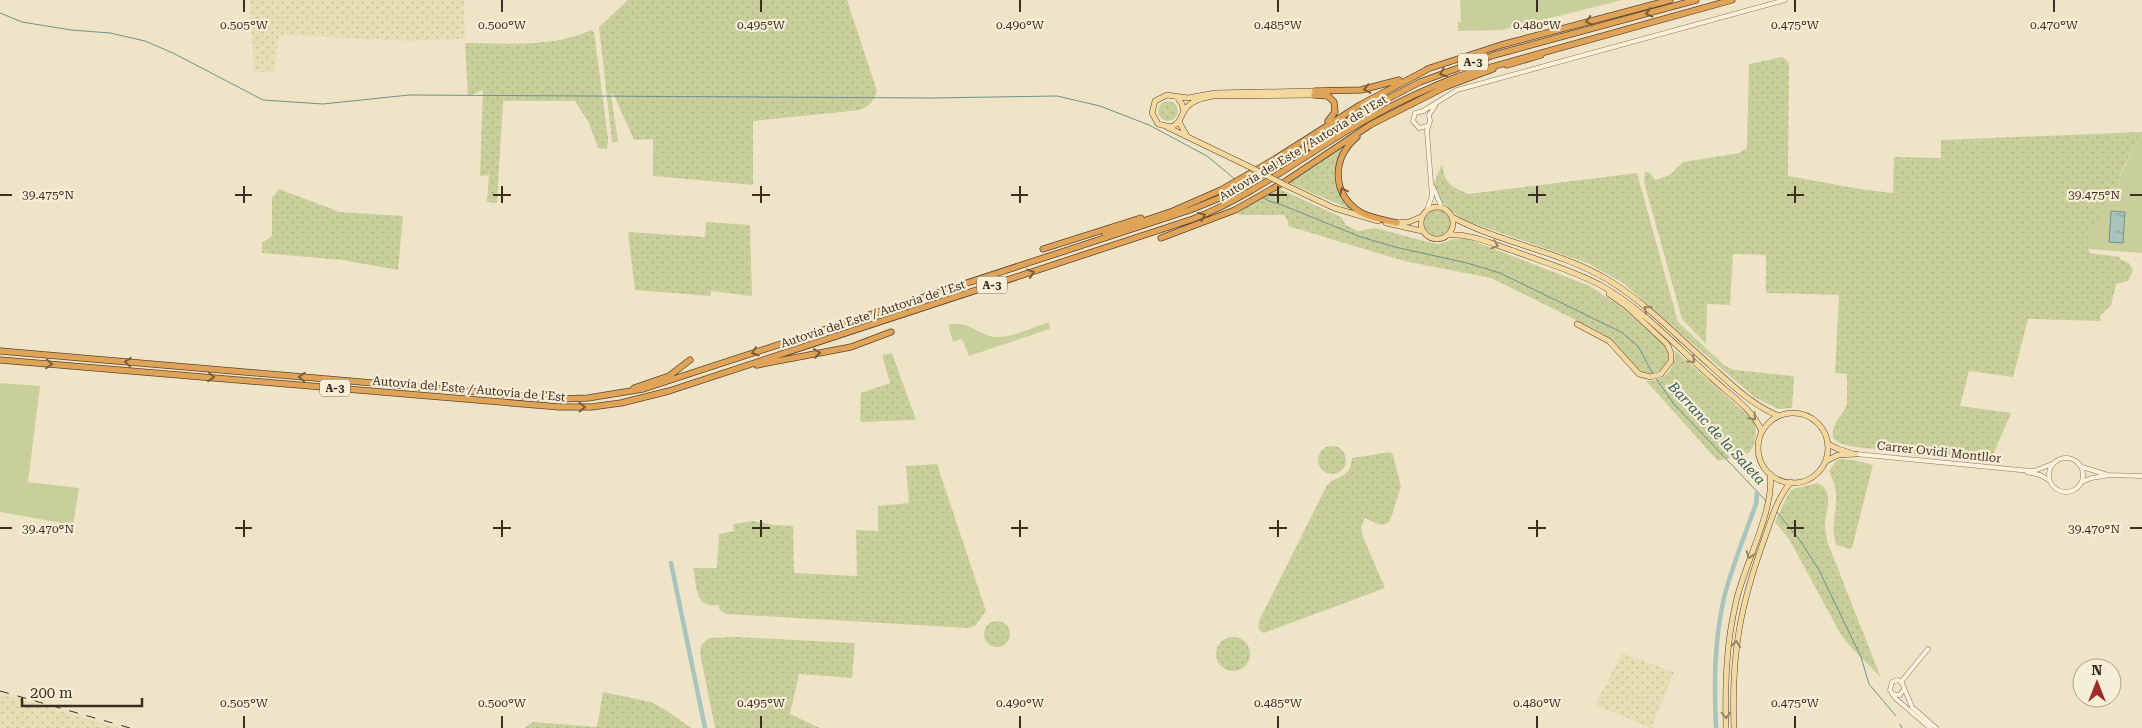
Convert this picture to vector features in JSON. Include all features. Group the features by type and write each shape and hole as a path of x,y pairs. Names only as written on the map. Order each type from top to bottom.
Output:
{"highway":[{"path":"1315,93 1361,90 1382,86 1492,47 1670,0"},
{"name":"Autovía del Este / Autovia de l'Est","path":"0,351 560,399 588,398 643,389 1190,210 1228,195 1270,171 1364,111 1438,74 1494,55 1696,0"},
{"name":"Autovía del Este / Autovia de l'Est","path":"0,360 560,407 590,407 645,398 752,365 1169,227 1230,203 1278,176 1368,118 1423,90 1459,76 1732,0"},
{"path":"1161,238 1235,210 1285,183 1357,133 1412,103 1475,75 1533,58 1562,46"},
{"path":"1045,257 1069,246 1203,199 1262,168 1375,96 1430,68"},
{"path":"1292,148 1330,120 1334,114 1336,106 1331,98 1315,93"},
{"path":"1376,123 1346,145 1338,162 1338,176 1345,197 1361,212 1397,223"},
{"path":"1043,249 1203,199"},
{"path":"752,365 851,347 891,332"},
{"path":"618,393 669,376 690,360"}],"main road":[{"path":"1315,93 1214,93 1188,98 1163,96 1153,105 1152,113 1154,120 1167,127 1334,208 1422,231 1425,235 1434,239 1448,235 1472,237 1569,271 1602,286 1627,302 1663,334 1758,421 1762,432"},
{"path":"1167,127 1179,122 1184,112 1196,101 1208,97 1315,93"},
{"path":"1177,97 1182,104 1184,112"},
{"path":"1179,122 1187,137"},
{"path":"1383,222 1409,222 1421,217 1427,210 1442,208 1452,217 1473,228 1572,264 1609,280 1630,295 1739,392 1761,408 1779,416"},
{"path":"1421,217 1422,231"},
{"path":"1448,235 1453,226 1452,217"},
{"path":"1577,324 1608,341 1639,374 1651,377 1661,374 1671,361 1671,353 1667,344 1602,286"},
{"path":"1804,414 1816,420 1822,427 1828,444 1826,461 1819,472 1811,478 1791,482 1780,480 1770,474 1760,459 1758,450 1762,432 1769,422 1779,416 1804,414"},
{"path":"1828,444 1856,454"},
{"path":"1826,461 1838,456 1856,454"},
{"path":"1726,728 1726,668 1729,634 1744,572 1770,497 1770,474"},
{"path":"1734,728 1733,676 1737,635 1752,574 1772,516 1784,490 1791,482"}],"street":[{"path":"1426,141 1419,128 1413,122 1413,116 1446,95 1464,88 1785,0"},
{"path":"1427,210 1432,199 1426,141 1427,126 1430,121 1429,115 1437,103 1446,95"},
{"path":"1423,111 1429,115"},
{"path":"1419,128 1427,126"},
{"path":"1430,177 1433,190 1442,208"},
{"name":"Carrer Ovidi Montllor","path":"1856,454 2020,470 2034,470 2052,464"},
{"path":"2108,475 2082,467 2072,459 2066,458 2056,461 2050,469 2050,480 2056,489 2066,492 2076,489 2082,482 2091,478 2108,475 2142,476"},
{"path":"2082,467 2082,482"},
{"name":"Carrer Ovidi Montllor","path":"2020,470 2040,475 2050,480"},
{"path":"1892,693 1900,694 1909,672 1928,649"},
{"path":"1930,728 1892,693 1889,688 1891,683 1896,680 1903,684 1912,707 1936,728"}],"shaded area":[{"path":"250,0 464,0 465,39 410,41 286,35 279,37 278,40 275,72 254,72"},
{"path":"1622,653 1674,672 1651,728 1595,705"},
{"path":"0,693 2,694 120,728 0,728"}],"green space":[{"path":"628,0 847,0 877,91 876,95 869,105 860,110 753,121 753,185 653,176 653,139 634,140 613,93 611,94 618,142 612,142 599,27"},
{"path":"1460,0 1622,0 1530,23 1519,23 1519,25 1503,30 1458,31 1458,22 1461,22"},
{"path":"591,30 594,32 608,138 607,149 598,148 589,123 575,101 503,101 497,203 487,202 489,175 480,176 483,90 468,96 465,43 513,44 545,42 561,40"},
{"path":"1783,57 1789,63 1788,176 1893,193 1894,157 1941,158 1941,140 2142,132 2124,166 2088,249 2090,253 2120,257 2120,259 2129,263 2133,270 2128,281 2116,284 2111,305 2100,316 2101,321 2028,319 2013,377 1969,371 1960,406 2011,413 1991,459 1903,453 1903,450 1855,447 1845,445 1833,438 1834,427 1847,402 1847,374 1835,373 1839,295 1766,293 1766,255 1733,254 1730,305 1707,304 1706,344 1682,319 1644,182 1645,171 1650,173 1655,180 1670,175 1683,162 1739,153 1747,148 1749,64"},
{"path":"1164,101 1172,101 1178,107 1178,115 1172,121 1164,121 1158,115 1158,107"},
{"path":"2142,131 2142,253 2088,249 2086,245"},
{"path":"1342,147 1337,165 1337,181 1342,196 1354,211 1289,183"},
{"path":"1442,164 1447,181 1457,189 1468,194 1637,173 1678,322 1725,366 1734,370 1794,376 1792,408 1778,409 1754,397 1623,283 1587,263 1461,219 1443,203 1436,192 1434,183"},
{"path":"279,189 340,212 403,216 398,270 342,260 262,253 262,243 272,236 272,198"},
{"path":"1280,189 1341,217 1346,225 1358,231 1375,228 1439,244 1454,239 1468,239 1590,286 1621,307 1665,345 1669,356 1664,368 1650,375 1641,373 1604,334 1491,278 1404,261 1288,226 1288,221 1284,215 1239,215 1237,212"},
{"path":"1437,210 1447,213 1450,223 1447,233 1437,236 1427,233 1424,223 1427,213"},
{"path":"706,222 750,225 752,296 711,291 711,296 635,290 628,232 705,237"},
{"path":"1049,322 1050,329 969,356 962,339 953,342 948,325 961,324 989,336 1002,337"},
{"path":"1675,350 1754,421 1756,437 1749,453 1718,461 1646,381 1659,379 1668,373 1675,357"},
{"path":"892,353 916,420 862,422 860,420 861,393 890,383 882,355"},
{"path":"0,383 40,386 28,482 79,488 73,525 0,512"},
{"path":"1332,446 1342,450 1346,460 1342,470 1332,474 1322,470 1318,460 1322,450"},
{"path":"1390,452 1393,455 1401,486 1390,521 1381,525 1365,518 1361,527 1363,537 1385,588 1264,633 1259,630 1258,623 1326,487 1345,474 1351,465 1352,458"},
{"path":"1839,459 1854,460 1873,465 1852,548 1850,549 1836,545 1834,538 1836,491 1829,471"},
{"path":"937,464 986,611 975,626 968,628 726,614 719,609 719,605 705,603 698,595 693,568 717,568 719,534 734,531 733,524 754,521 793,526 794,573 857,576 856,530 878,531 878,506 909,503 906,466"},
{"path":"1817,483 1823,486 1828,495 1825,525 1827,541 1881,678 1844,639 1789,539 1775,522 1789,492 1793,489"},
{"path":"997,621 1006,625 1010,634 1006,643 997,647 988,643 984,634 988,625"},
{"path":"736,637 855,643 852,678 799,674 790,714 820,728 715,728 700,653 701,645 709,638"},
{"path":"1233,637 1240,638 1245,642 1249,647 1249,661 1245,666 1240,670 1233,671 1226,670 1221,666 1217,661 1216,654 1217,647 1221,642 1226,638"},
{"path":"603,692 651,702 691,728 524,728 533,722 597,727"}],"water":[{"path":"2111,211 2125,212 2123,243 2109,242"}],"waterway":[{"path":"0,13 22,22 71,30 110,33 145,41 173,53 263,100 323,104 409,95 932,98 1057,96 1100,106 1149,125 1207,156 1236,180"},
{"name":"Barranc de la Saleta","path":"1262,197 1361,237 1500,273 1621,332 1638,346 1653,374"},
{"name":"Barranc de la Saleta","path":"1655,377 1674,404 1767,502"},
{"path":"1716,728 1715,695 1718,631 1724,598 1756,504 1757,493"},
{"name":"Barranc de la Saleta","path":"1777,512 1799,539 1819,570 1861,657 1869,684 1896,716"},
{"path":"671,563 705,728"},
{"name":"Barranc de la Saleta","path":"1900,724 1902,728"}],"railway":[{"path":"0,691 130,728"}]}
